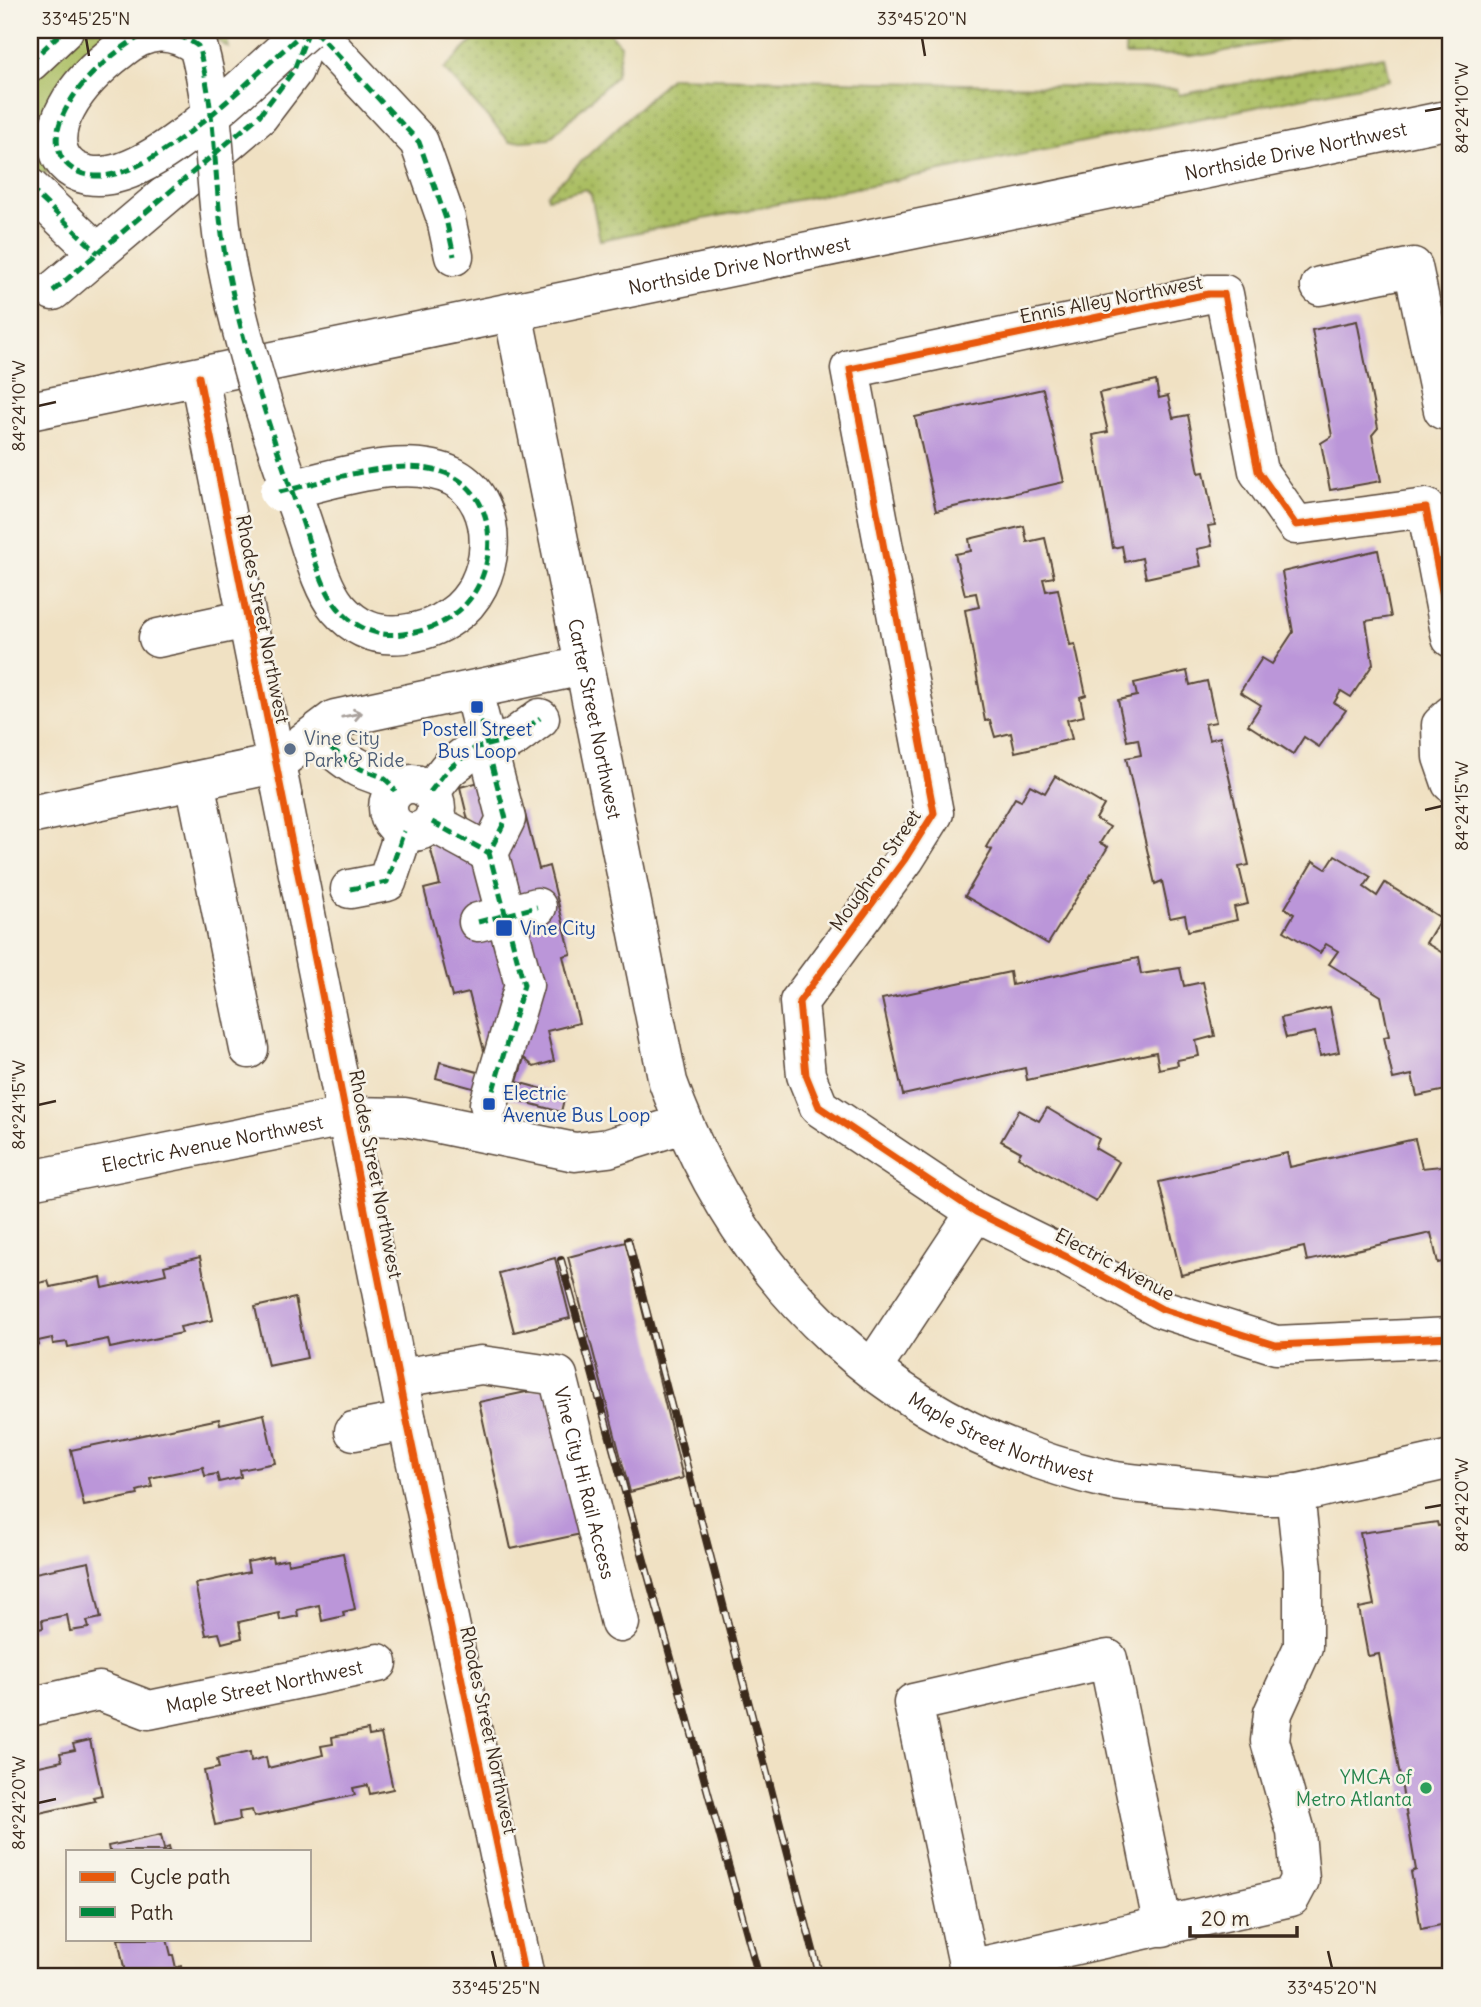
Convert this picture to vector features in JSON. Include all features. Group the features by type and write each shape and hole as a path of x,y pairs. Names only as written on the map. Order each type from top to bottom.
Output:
{"street":[{"path":"30,62 64,30"},
{"path":"279,492 290,489 302,487 341,478 404,466 439,470 461,481 478,497 487,519 491,547 474,594 454,615 423,632 382,636 358,626 337,607 320,571 293,494 288,482 279,456 226,260 211,121 209,107 208,94 198,46 181,34 165,30 146,34 124,46 101,65 81,87 67,107 57,130 57,146 65,163 76,173 90,177 124,171 161,153 191,130 201,121 212,112 222,103 232,93 309,30"},
{"path":"53,291 259,116 294,70 309,30"},
{"path":"309,30 418,142 446,219 454,256"},
{"name":"Northside Drive Northwest","path":"30,411 1451,119"},
{"path":"30,188 98,253"},
{"path":"1320,286 1413,267 1443,410 1451,408"},
{"name":"Ennis Alley Northwest","path":"850,369 1208,294 1224,294 1258,471 1296,524 1426,508 1451,638"},
{"name":"Carter Street Northwest","path":"513,312 668,1082 683,1124"},
{"name":"Moughron Street","path":"850,369 934,813 905,859 799,1002 806,1075 819,1107 976,1212"},
{"name":"Rhodes Street Northwest","path":"199,377 275,764 349,1116 407,1421 525,1977"},
{"path":"158,638 247,619"},
{"path":"30,815 275,764 335,719 583,666"},
{"path":"477,707 506,819 489,853 524,985 489,1104"},
{"path":"1451,715 1441,725 1442,757 1451,783"},
{"path":"350,889 387,882 415,809 448,769 486,745 512,739 540,718"},
{"path":"331,748 362,769 377,772 388,779 415,809 489,853"},
{"path":"195,781 249,1049"},
{"name":"Electric Avenue Northwest","path":"30,1180 349,1116 405,1117 575,1152 608,1148 683,1124"},
{"name":"Maple Street Northwest","path":"683,1124 733,1222 779,1284 837,1342 893,1387 964,1429 1030,1458 1109,1480 1273,1496 1451,1459"},
{"path":"872,1369 976,1212"},
{"name":"Electric Avenue","path":"976,1212 1067,1257 1162,1309 1276,1345 1451,1337"},
{"name":"Vine City Hi Rail Access","path":"399,1378 481,1365 558,1377 620,1623"},
{"path":"354,1431 407,1421"},
{"path":"1163,1927 1108,1659 913,1703 969,1969 1163,1927 1291,1897 1300,1880 1296,1832 1270,1741 1273,1713 1303,1647 1303,1569 1295,1493"},
{"name":"Maple Street Northwest","path":"30,1707 99,1691 149,1710 377,1663"}],"green space":[{"path":"30,30 126,30 39,129 48,172 30,176"},
{"path":"202,30 225,30 229,48"},
{"path":"484,30 608,30 621,46 616,76 549,139 510,142 444,69"},
{"path":"1126,30 1340,30 1204,55 1125,55"},
{"path":"1384,56 1389,80 600,240 591,194 586,189 548,198 547,194 671,77 1177,89 1179,95"}],"building":[{"path":"833,30 934,30 934,32 858,36"},
{"path":"1357,321 1378,428 1372,435 1381,481 1330,490 1321,443 1332,436 1312,330"},
{"path":"1156,381 1159,398 1168,396 1173,418 1188,415 1199,473 1204,472 1215,525 1208,526 1212,546 1197,549 1201,566 1146,578 1142,558 1125,562 1122,546 1113,548 1093,435 1108,432 1099,393"},
{"path":"1043,389 1064,482 936,511 915,417"},
{"path":"1024,526 1027,542 1045,538 1054,577 1043,579 1046,591 1058,589 1070,645 1075,644 1086,695 1080,697 1084,716 1067,720 1072,739 1015,752 1011,733 995,737 990,720 985,721 965,610 979,607 976,593 965,595 955,554 971,551 969,539"},
{"path":"1378,550 1391,617 1366,621 1373,664 1351,697 1341,691 1334,703 1346,710 1319,747 1304,737 1293,754 1248,725 1261,705 1240,692 1262,658 1272,664 1293,632 1282,572"},
{"path":"1187,671 1190,685 1207,681 1216,722 1205,724 1209,740 1220,737 1249,865 1239,867 1248,904 1234,907 1237,920 1188,931 1185,915 1170,918 1162,881 1155,884 1126,758 1141,755 1138,739 1127,741 1118,700 1137,696 1134,683"},
{"path":"1055,776 1104,805 1096,819 1110,827 1100,843 1108,847 1048,944 965,896 992,850 986,847 1015,798 1021,801 1030,785 1045,793"},
{"path":"483,781 516,812 524,810 539,869 549,866 571,954 563,956 579,1023 547,1031 554,1061 534,1067 524,1058 517,1082 565,1095 561,1112 436,1078 440,1062 485,1074 492,1050 484,1051 469,993 452,997 424,889 440,885 427,835 469,824 460,787"},
{"path":"1335,855 1371,877 1364,887 1377,896 1385,883 1441,918 1426,943 1451,958 1451,1089 1417,1096 1412,1075 1393,1079 1384,1037 1389,1036 1381,996 1329,964 1338,951 1326,944 1320,953 1284,931 1294,914 1285,908 1313,861 1326,869"},
{"path":"1138,958 1141,974 1180,968 1184,986 1203,982 1215,1036 1196,1041 1199,1056 1177,1060 1178,1065 1159,1069 1156,1052 1027,1080 1025,1068 903,1095 882,999 1010,972 1012,985"},
{"path":"1330,1007 1339,1052 1320,1056 1315,1032 1286,1038 1281,1018"},
{"path":"1047,1108 1099,1139 1095,1148 1119,1162 1096,1201 1018,1157 1021,1152 1001,1141 1019,1110 1039,1121"},
{"path":"1415,1139 1422,1168 1451,1165 1451,1260 1438,1263 1431,1233 1307,1261 1304,1247 1181,1275 1159,1182 1287,1153 1290,1167"},
{"path":"626,1242 683,1478 630,1492 568,1257"},
{"path":"200,1257 213,1320 180,1327 182,1333 110,1348 108,1339 68,1347 67,1342 53,1344 52,1338 38,1341 39,1345 30,1348 30,1285 48,1281 50,1287 101,1277 103,1288 166,1274 164,1266"},
{"path":"555,1258 570,1318 514,1332 499,1273"},
{"path":"295,1298 307,1358 268,1366 255,1307"},
{"path":"550,1387 581,1534 511,1549 479,1402"},
{"path":"264,1414 275,1463 240,1470 241,1477 219,1482 217,1474 205,1476 203,1467 150,1478 152,1487 137,1491 138,1495 84,1506 71,1450 219,1419 220,1424"},
{"name":"YMCA of Metro Atlanta","path":"1437,1522 1438,1526 1451,1524 1451,1923 1421,1929 1411,1872 1416,1870 1379,1654 1368,1656 1359,1608 1374,1605 1360,1533"},
{"path":"343,1553 355,1609 343,1612 344,1616 322,1621 319,1605 297,1610 298,1616 280,1620 279,1613 239,1622 242,1638 222,1643 219,1633 206,1635 195,1584 249,1572 247,1562 272,1557 273,1562 287,1559 288,1564"},
{"path":"89,1562 101,1618 87,1621 89,1628 70,1631 67,1615 42,1620 43,1628 30,1631 30,1574"},
{"path":"368,1730 369,1736 381,1734 393,1789 370,1794 368,1785 353,1788 355,1795 254,1817 252,1810 239,1812 240,1820 215,1825 204,1771 219,1768 217,1759 250,1752 251,1761 266,1757 268,1768 323,1755 321,1746 333,1744 332,1737"},
{"path":"90,1740 102,1795 93,1797 95,1801 30,1815 30,1768 62,1761 60,1753 75,1750 73,1744"},
{"path":"161,1835 164,1849 169,1847 170,1850 109,1850 108,1846"},
{"path":"118,1940 167,1940 176,1968 181,1966 184,1977 126,1977"}],"railway":[{"path":"628,1240 820,1977"},
{"path":"561,1260 759,1977"}],"marked path":[{"path":"30,62 64,30"},
{"path":"279,492 299,487 344,476 367,471 413,467 435,470 454,477 470,489 481,506 489,545 486,566 467,603 435,626 410,633 393,635 367,630 345,615 332,599 316,564 304,526 300,515 289,484 278,453 233,293 222,234 212,126 209,99 198,46 178,36 159,32 131,42 84,82 67,107 57,139 59,152 66,163 76,171 89,175 104,176 122,172 145,162 193,130 218,109 242,88 306,30"},
{"path":"53,291 259,116 294,70 309,30"},
{"path":"314,30 419,142 446,219 454,256"},
{"path":"30,188 98,253"},
{"path":"477,707 506,819 489,853 524,985 489,1104"},
{"path":"430,792 448,769 475,748 512,739 540,718"},
{"path":"331,748 355,766 383,778 395,791"},
{"path":"432,822 489,853"},
{"path":"350,889 387,882 404,831"},
{"path":"478,922 537,907"}],"cycle path":[{"path":"1451,638 1426,508 1296,525 1258,471 1224,294 1208,294 850,369 934,813 905,859 799,1002 806,1075 819,1107 976,1212 1067,1257 1162,1309 1276,1345 1451,1337"},
{"path":"199,377 407,1421 525,1977"}],"place":[{"name":"Postell Street Bus Loop","path":"477,707"},
{"name":"Vine City Park & Ride","path":"290,749"},
{"name":"Vine City","path":"504,928"},
{"name":"Electric Avenue Bus Loop","path":"489,1104"},
{"name":"YMCA of Metro Atlanta","path":"1426,1788"}]}
